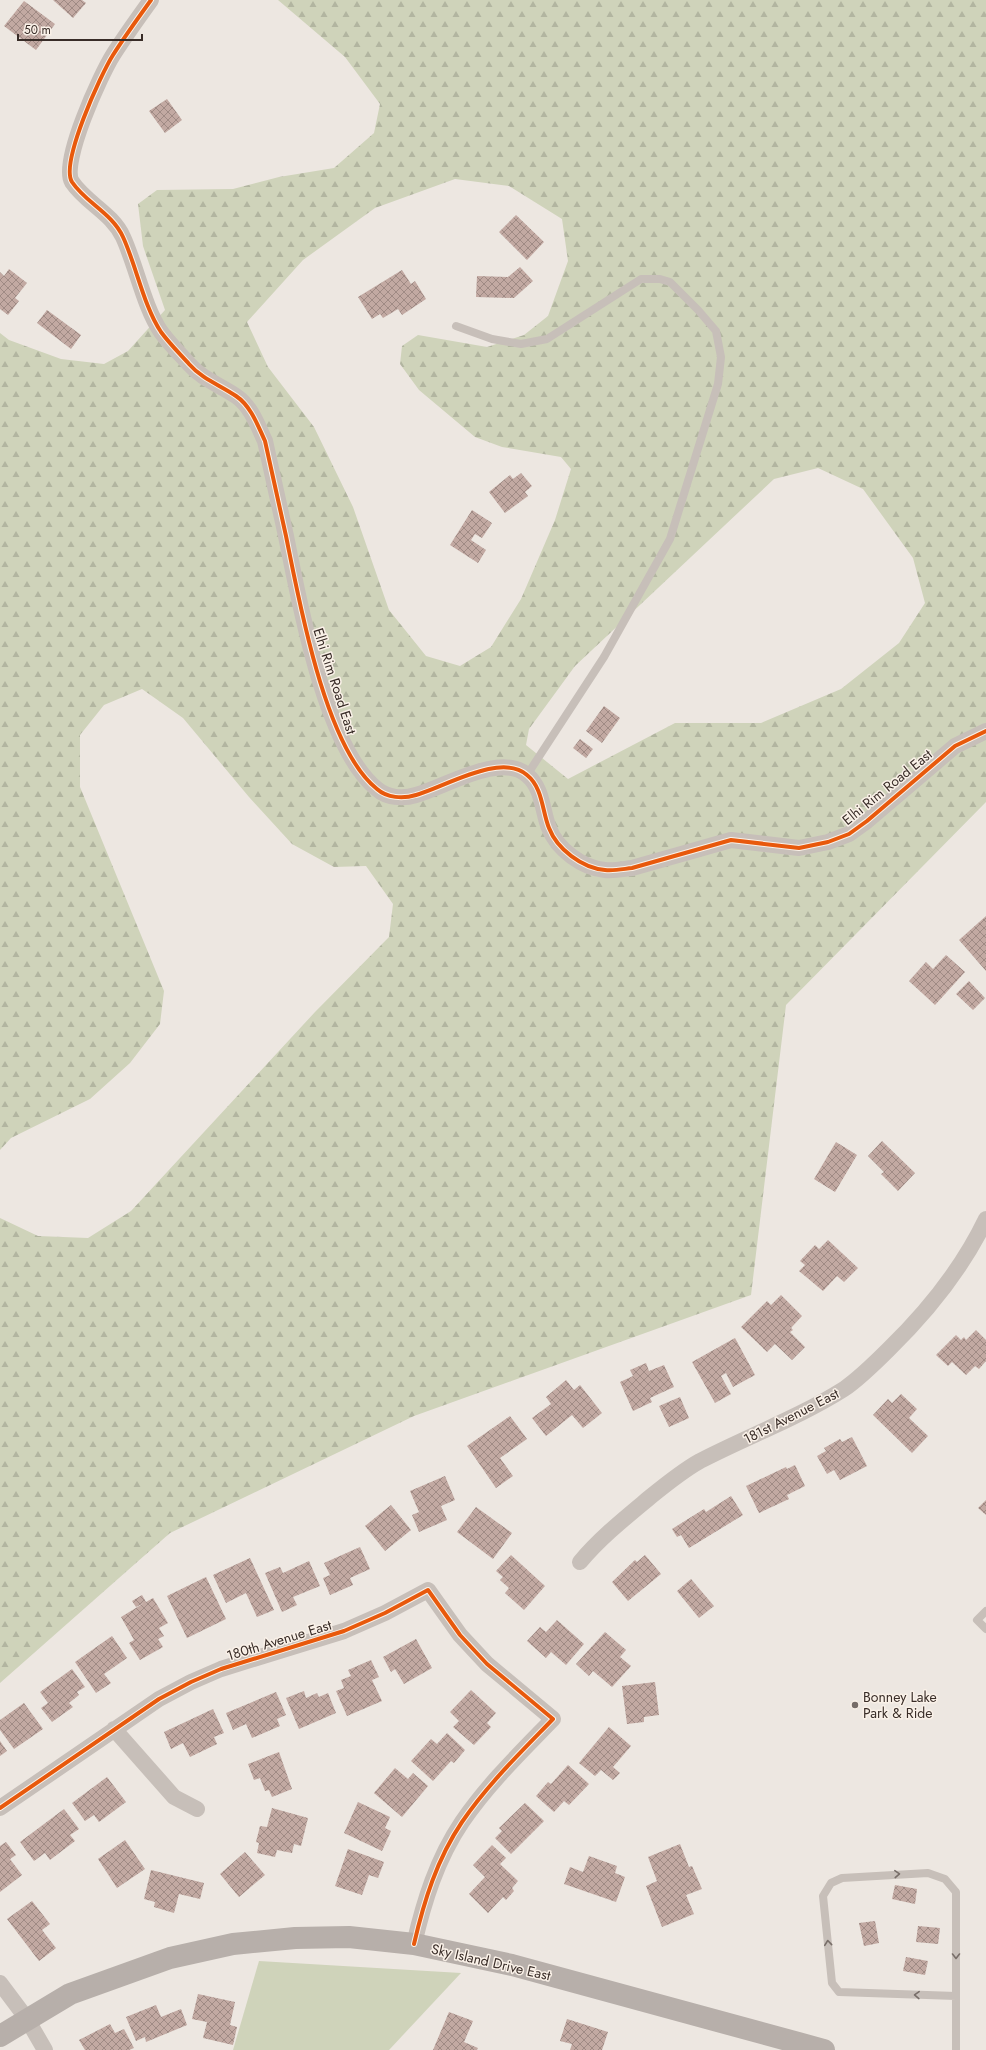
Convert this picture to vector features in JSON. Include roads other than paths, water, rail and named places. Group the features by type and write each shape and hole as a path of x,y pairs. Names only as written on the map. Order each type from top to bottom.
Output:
{"street":[{"name":"Elhi Rim Road East","path":"151,0 112,56 97,88 82,124 72,154 69,171 71,181 113,221 123,236 137,276 161,331 197,373 236,396 254,417 265,441 300,604 326,699 338,733 353,762 365,778 378,791 390,796 401,798 415,796 489,769 504,766 516,768 527,775 541,797 549,829 563,848 581,863 604,870 616,870 632,868 731,840 799,848 828,842 849,834 867,821 955,746 986,731"},
{"name":"181st Avenue East","path":"580,1562 627,1517 677,1476 700,1461 787,1421 844,1388 872,1365 919,1320 955,1274 973,1246 986,1219"},
{"name":"180th Avenue East","path":"0,1808 159,1699 191,1682 221,1670 344,1631 385,1614 428,1590 460,1635 487,1664 553,1719 486,1789 462,1822 446,1850 431,1883 414,1944"},
{"path":"114,1730 174,1797 197,1809"},
{"name":"Sky Island Drive East","path":"0,2036 70,1994 170,1958 233,1944 295,1938 349,1937 414,1944 512,1965 824,2050"},
{"path":"0,1983 27,2019 45,2050"}],"lane":[{"path":"456,326 492,339 521,344 547,338 641,279 660,279 670,282 698,310 716,331 721,356 718,384 670,539 604,657 527,775"},
{"path":"986,1611 977,1620 986,1629"},
{"path":"956,1996 839,1992 832,1982 823,1896 831,1883 842,1878 928,1873 945,1879 956,1892 956,1996 956,2050"}],"place":[{"name":"Bonney Lake Park & Ride","path":"855,1705"}]}
